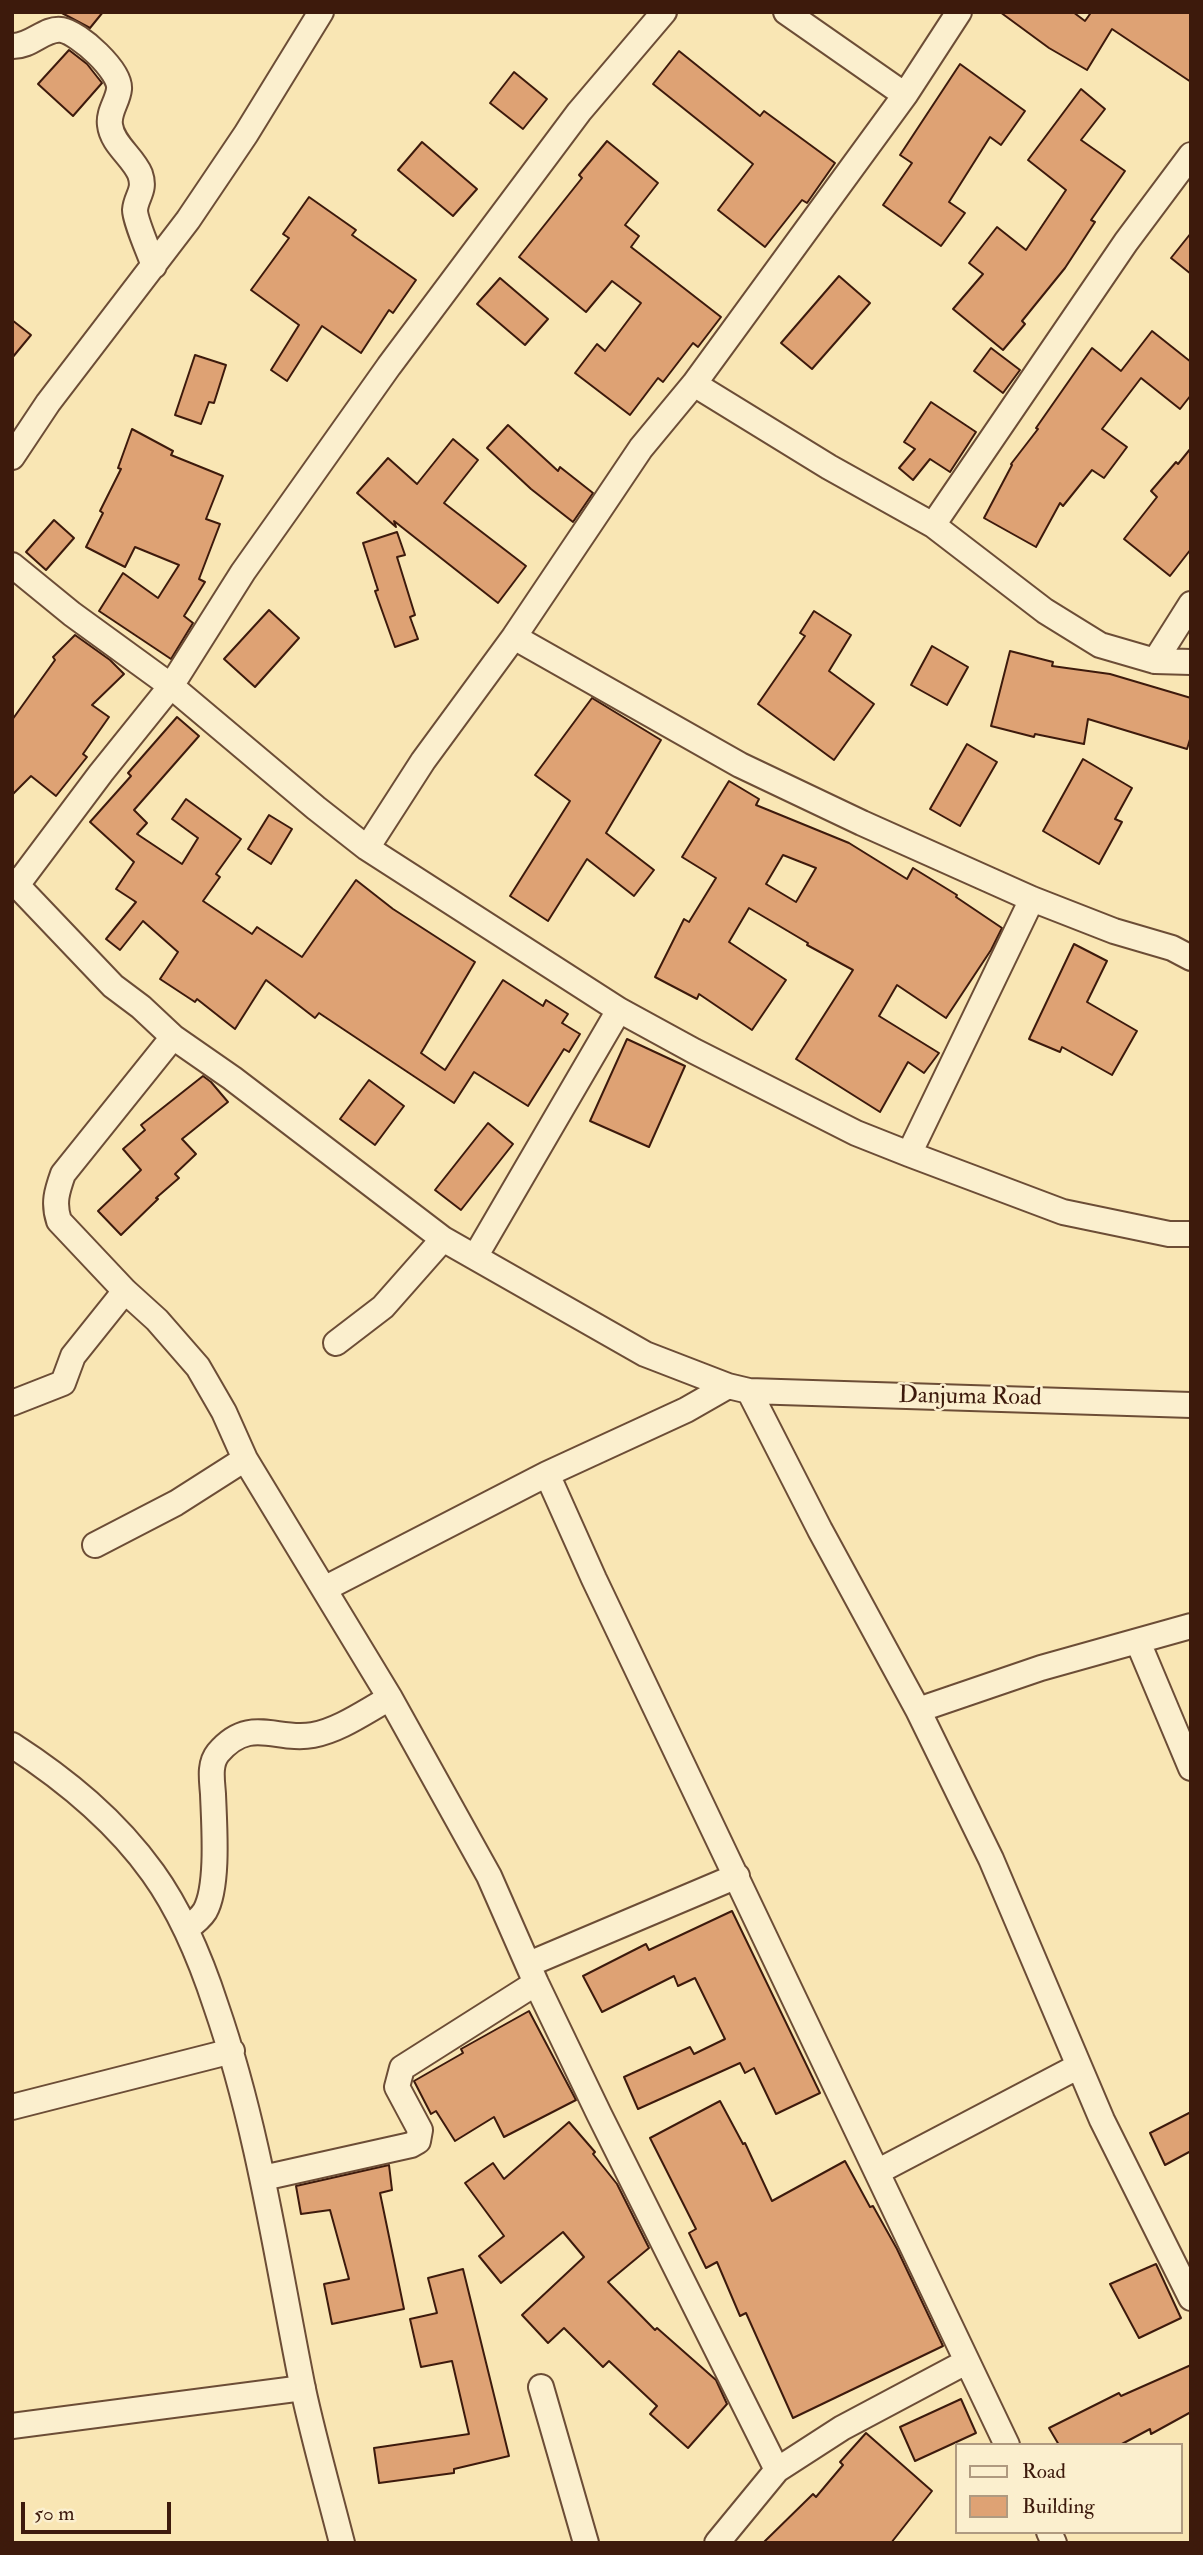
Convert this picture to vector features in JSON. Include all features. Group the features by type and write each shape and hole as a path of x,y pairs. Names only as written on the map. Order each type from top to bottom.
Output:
{"street":[{"path":"12,457 48,403 154,266 246,134 321,12"},
{"path":"664,12 579,112 389,366 243,572 171,686 15,882 113,986 141,1007 173,1037 443,1239 645,1354 739,1388 918,1710 991,1859 1113,2143 1191,2298"},
{"path":"786,12 905,95"},
{"path":"367,848 423,761 514,637 641,448 694,384 905,95 959,12"},
{"path":"12,46 35,41 52,30 62,30 78,37 115,72 120,89 110,116 110,125 114,137 138,171 143,184 135,211 154,266"},
{"path":"933,525 1126,242 1191,155"},
{"path":"694,384 830,467 933,525 1045,611 1100,645 1155,661 1191,663"},
{"path":"12,565 72,614 171,686 367,848 619,1010 856,1133 909,1154 1063,1212 1169,1234 1191,1234"},
{"path":"1155,661 1191,604"},
{"path":"514,637 740,765 862,823 1032,899 1114,930 1172,948 1191,958"},
{"path":"909,1154 1032,899"},
{"path":"475,1256 619,1010"},
{"path":"173,1037 63,1174 56,1196 55,1209 59,1221 125,1291 157,1320 198,1367 245,1459 390,1698 489,1876 598,2114 777,2470"},
{"path":"336,1343 383,1307 443,1239"},
{"path":"12,1403 63,1383 73,1356 125,1291"},
{"path":"324,1589 547,1474 739,1388"},
{"name":"Danjuma Road","path":"739,1388 1191,1405"},
{"path":"95,1545 176,1503 245,1459"},
{"path":"547,1474 594,1579 1006,2443"},
{"path":"918,1710 1041,1668 1191,1626"},
{"path":"1138,1642 1191,1768"},
{"path":"186,1929 195,1923 205,1910 212,1889 215,1832 211,1769 216,1754 238,1736 258,1731 310,1736 327,1731 390,1698"},
{"path":"12,1745 47,1767 99,1809 153,1873 186,1929 232,2051 263,2178 303,2388 342,2543"},
{"path":"263,2178 411,2145 418,2141 420,2130 397,2087 402,2068 533,1973 737,1876"},
{"path":"12,2107 232,2051"},
{"path":"877,2172 1079,2066"},
{"path":"717,2543 777,2470 842,2428 966,2362"},
{"path":"541,2387 586,2543"},
{"path":"12,2426 303,2388"}],"building":[{"path":"60,12 103,12 90,28"},
{"path":"1000,12 1073,12 1085,21 1090,14 1087,12 1191,12 1191,82 1112,29 1087,70 1049,48"},
{"path":"69,50 87,64 102,83 73,116 38,84"},
{"path":"679,51 760,116 764,111 835,163 807,203 802,200 765,247 718,210 753,164 653,84"},
{"path":"960,64 1025,111 1001,145 990,137 949,202 965,213 941,246 883,205 912,163 900,155"},
{"path":"514,72 547,99 523,129 490,103"},
{"path":"1081,89 1105,109 1081,140 1125,171 1091,220 1095,222 1065,268 1022,321 1025,324 1003,350 953,309 983,274 969,263 997,227 1026,250 1066,190 1028,160"},
{"path":"607,141 658,183 625,225 639,236 631,247 721,317 698,347 693,343 663,382 658,378 630,415 575,373 597,344 605,351 641,303 612,281 586,312 519,257 582,178 579,175"},
{"path":"422,142 477,189 453,216 398,170"},
{"path":"309,197 356,230 352,235 416,280 393,313 389,310 361,353 322,326 287,381 271,370 299,325 251,290 289,238 283,234"},
{"path":"1191,233 1191,274 1171,258"},
{"path":"839,276 870,303 812,369 781,343"},
{"path":"500,278 548,319 525,345 477,304"},
{"path":"12,320 31,335 12,358"},
{"path":"1152,331 1191,362 1191,395 1180,409 1141,378 1102,429 1127,447 1104,478 1092,470 1063,506 1060,503 1036,547 984,518 1011,464 1092,348 1121,371"},
{"path":"991,348 1020,370 1003,393 974,371"},
{"path":"195,355 226,365 214,403 209,402 201,424 175,415"},
{"path":"931,402 976,432 950,472 930,459 913,480 899,468 915,449 904,442"},
{"path":"508,425 558,471 560,467 593,493 573,522 531,489 487,448"},
{"path":"132,429 173,451 171,455 223,476 206,519 220,524 199,579 205,582 184,616 193,623 171,659 99,611 123,573 158,598 179,565 135,547 125,567 86,547 121,469 118,468"},
{"path":"453,439 478,460 444,503 526,566 498,603 394,521 396,527 357,493 388,458 417,484"},
{"path":"1191,448 1191,549 1170,576 1124,539 1157,497 1151,491"},
{"path":"54,520 74,538 46,570 26,552"},
{"path":"397,532 405,555 397,557 415,615 410,617 418,639 395,647 375,591 378,590 363,543"},
{"path":"269,610 299,638 255,687 224,659"},
{"path":"814,611 851,635 829,671 874,704 834,760 758,704 805,636 800,633"},
{"path":"75,635 110,660 124,674 92,705 109,717 83,754 87,757 56,796 31,776 12,795 12,720 55,660 53,657"},
{"path":"932,646 968,667 947,705 911,685"},
{"path":"1010,651 1053,662 1052,666 1110,674 1191,698 1191,736 1187,749 1088,719 1084,744 1035,734 1034,737 991,726"},
{"path":"592,698 661,740 606,833 654,870 634,896 587,859 548,921 510,896 570,801 535,775"},
{"path":"177,717 199,736 134,810 147,823 137,834 182,864 198,838 172,819 186,799 241,839 216,874 220,877 203,901 252,934 257,927 302,957 356,880 393,909 475,962 421,1053 445,1070 503,980 543,1006 546,1000 568,1014 562,1023 580,1034 569,1052 564,1049 528,1106 474,1072 454,1103 319,1013 315,1018 266,980 235,1029 197,999 195,1002 160,979 178,952 143,921 120,950 106,939 136,902 116,889 134,862 90,822 131,776 128,773"},
{"path":"967,744 997,762 960,826 930,809"},
{"path":"1083,759 1132,788 1115,819 1122,822 1099,864 1043,831"},
{"path":"729,781 759,799 756,805 849,843 907,879 913,868 957,895 956,897 1002,928 991,950 946,1018 897,985 879,1016 939,1053 924,1073 908,1062 880,1112 796,1059 853,970 807,945 808,943 749,908 729,942 786,980 752,1030 699,994 697,999 655,977 684,919 689,922 716,878 682,857","holes":["783,855 816,868 796,902 766,884"]},
{"path":"269,815 292,829 271,864 248,849"},
{"path":"1074,944 1107,961 1087,1002 1137,1031 1112,1075 1062,1047 1060,1052 1029,1039"},
{"path":"627,1039 685,1066 649,1147 590,1121"},
{"path":"203,1076 228,1102 182,1139 196,1154 175,1174 179,1178 121,1235 98,1211 141,1170 123,1149 145,1130 141,1125"},
{"path":"369,1080 404,1106 375,1145 340,1119"},
{"path":"488,1123 513,1144 461,1210 435,1190"},
{"path":"732,1911 820,2093 776,2114 754,2068 745,2073 740,2063 638,2109 624,2077 690,2047 694,2054 725,2039 695,1978 678,1986 674,1976 602,2012 583,1976 646,1944 649,1950"},
{"path":"529,2011 576,2100 504,2137 494,2117 455,2141 436,2111 431,2114 414,2081 463,2053 461,2049"},
{"path":"720,2101 743,2144 745,2143 772,2201 845,2161 897,2249 943,2346 793,2418 746,2313 740,2316 717,2262 706,2268 689,2233 696,2229 650,2138"},
{"path":"1191,2112 1191,2151 1165,2165 1150,2133"},
{"path":"569,2122 595,2152 593,2154 617,2184 649,2248 608,2282 655,2330 657,2328 716,2380 727,2404 688,2448 650,2414 657,2406 609,2361 603,2367 564,2328 548,2343 522,2315 584,2257 563,2232 501,2283 479,2256 504,2236 465,2183 493,2163 504,2179"},
{"path":"389,2165 392,2190 380,2193 404,2309 332,2324 324,2284 349,2279 330,2210 301,2214 296,2186"},
{"path":"1156,2264 1181,2318 1139,2338 1110,2284"},
{"path":"463,2269 509,2456 454,2469 454,2473 379,2483 374,2448 469,2434 452,2361 421,2367 410,2319 437,2313 428,2278"},
{"path":"1191,2365 1191,2412 1151,2434 1150,2429 1124,2443 1058,2443 1049,2428 1119,2393 1121,2396"},
{"path":"961,2399 976,2433 915,2461 900,2427"},
{"path":"866,2433 932,2491 891,2543 763,2543 813,2494 816,2497 843,2465 840,2462"}]}
